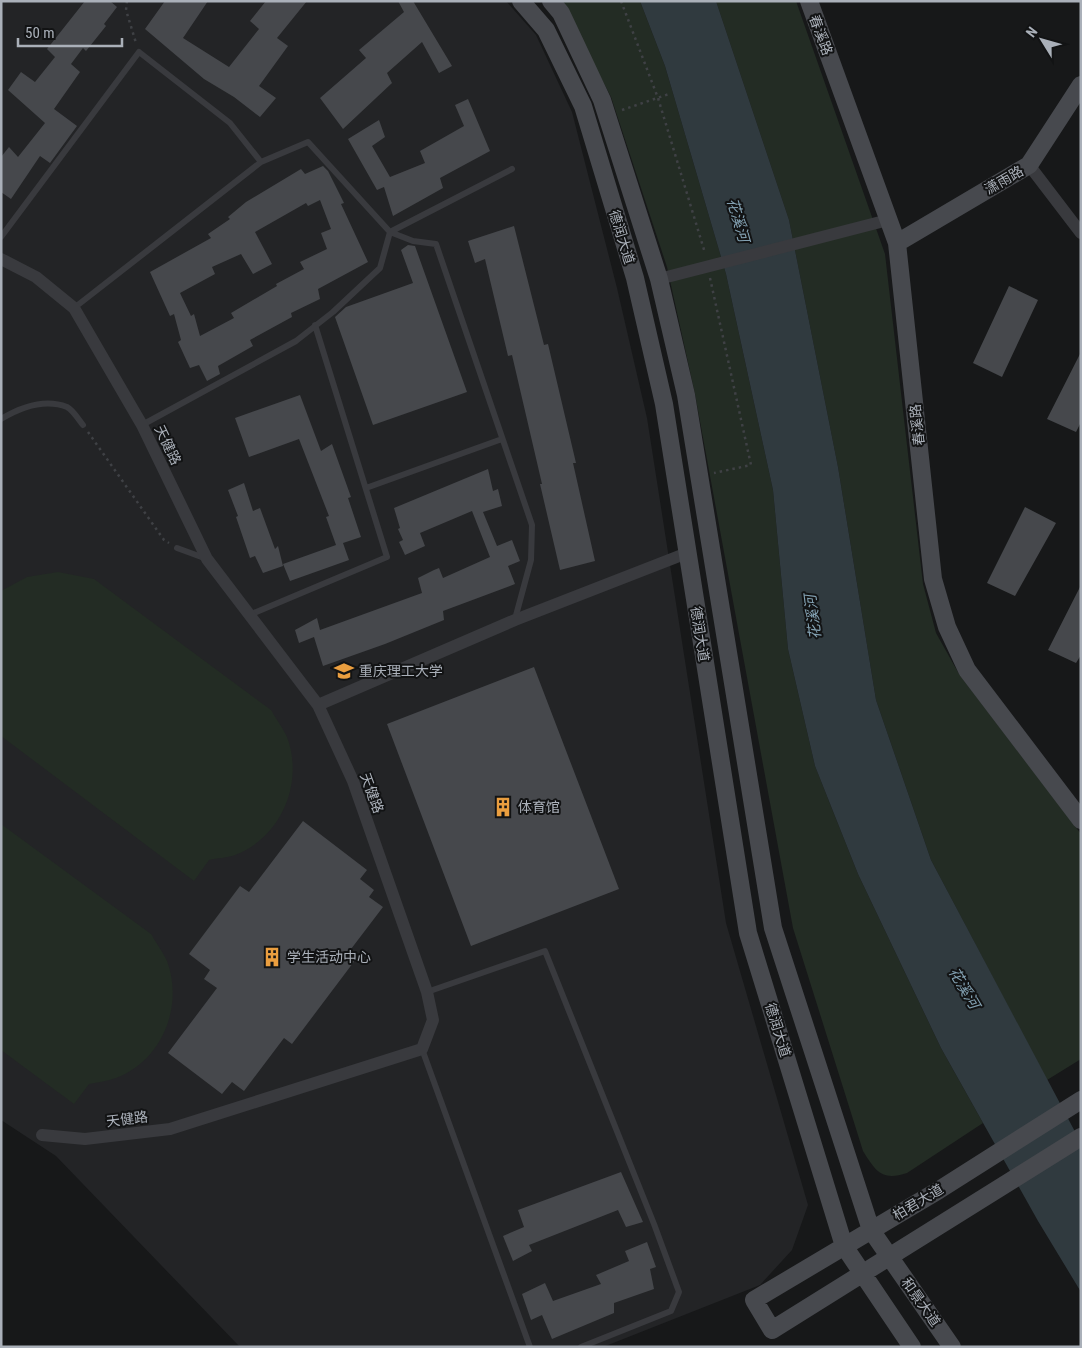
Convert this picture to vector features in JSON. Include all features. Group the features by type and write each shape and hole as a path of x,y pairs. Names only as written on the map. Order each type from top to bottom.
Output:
{"main road":[{"name":"德润大道","path":"521,1 546,30 583,106 635,278 664,404 748,933 844,1246 862,1274"},
{"name":"德润大道","path":"551,1 561,13 602,100 659,278 686,395 773,928 871,1230 890,1257"},
{"name":"春溪路","path":"809,1 897,243 933,579 947,627 967,670 1081,820"},
{"name":"潇雨路","path":"897,243 1029,165 1081,85"},
{"name":"柏君大道","path":"862,1274 772,1330 754,1300 939,1190 1081,1100"},
{"path":"912,1347 862,1274 1081,1137"},
{"name":"和景大道","path":"890,1257 952,1347"}],"street":[{"path":"1029,165 1081,233"},
{"path":"659,278 888,220"},
{"name":"天健路","path":"1,259 36,277 74,308 142,424 207,560 318,705 352,781 426,992 433,1020 422,1049 170,1129 85,1139 42,1135"},
{"path":"318,705 515,620 688,553"}],"lane":[{"path":"1,237 139,52 230,123 261,162"},
{"path":"74,308 261,162 308,142 390,232 414,241 436,244 532,525 531,560 515,620"},
{"path":"142,424 296,341 333,312 380,268 390,232 512,169"},
{"path":"249,614 387,556 315,325"},
{"path":"1,419 13,412 40,403 68,408 83,425"},
{"path":"366,488 502,439"},
{"path":"178,548 207,560"},
{"path":"426,992 545,951 680,1292 672,1310 582,1347"},
{"path":"422,1049 530,1347"}],"path":[{"path":"127,1 126,10 139,52"},
{"path":"620,1 658,98 706,260"},
{"path":"616,112 670,94"},
{"path":"708,270 751,465 710,474"},
{"path":"83,425 164,540 178,548"}],"shaded area":[{"name":"重庆理工大学","path":"1,1 506,1 536,35 572,112 617,288 647,418 726,923 808,1205 792,1250 760,1285 603,1347 240,1347 56,1156 1,1120"},
{"path":"559,1 640,1 665,66 726,274 773,490 788,649 815,766 858,874 941,1048 983,1123 907,1173 891,1176 880,1173 863,1151 793,928 695,394 667,267 611,97 565,8"},
{"path":"716,1 796,1 885,254 923,584 936,633 959,674 1081,834 1081,1059 1047,1080 931,860 876,700 838,467 789,220"},
{"path":"58,572 94,579 271,710 284,730 292,754 293,772 285,806 277,822 251,847 232,856 209,860 194,881 1,736 1,591 27,577"},
{"path":"1,824 151,934 164,954 172,978 173,996 170,1013 165,1030 157,1045 146,1059 132,1070 113,1079 89,1084 74,1104 1,1050"}],"water":[{"name":"花溪河","path":"640,1 716,1 789,220 838,467 876,700 931,860 1081,1143 1081,1292 1038,1221 941,1048 858,874 815,766 788,649 773,490 726,274 665,66"}],"building":[{"path":"85,1 110,1 117,7 104,24 106,26 86,51 83,48 71,64 80,72 54,109 77,126 50,163 40,156 11,199 1,192 1,157 9,147 18,157 45,123 8,90 21,72 35,82 55,57 47,49"},
{"path":"165,1 208,1 183,38 229,67 259,29 250,21 266,1 307,1 277,38 288,46 259,86 276,98 260,117 234,97 204,79 145,29"},
{"path":"398,1 413,1 452,66 439,73 422,42 387,73 392,83 343,129 320,98 366,58 359,50 404,12"},
{"path":"468,99 490,151 440,178 443,188 393,216 384,187 377,190 348,139 379,120 385,137 372,146 390,177 425,163 420,151 464,126 455,105"},
{"path":"323,166 328,171 344,203 341,204 368,262 318,289 320,299 291,313 292,317 250,340 253,346 218,366 220,374 207,381 199,365 190,368 178,342 181,340 174,314 170,316 150,272 211,238 208,234 230,219 228,217 246,202 301,169 305,174","holes":["320,200 331,229 321,233 327,249 300,262 304,269 276,284 277,286 231,313 234,318 200,336 194,314 191,316 180,293 215,274 212,267 241,254 253,274 272,264 255,232 306,203 308,206"]},
{"path":"514,226 544,345 548,344 576,463 573,463 595,561 560,570 512,355 508,356 485,259 475,263 468,241"},
{"path":"408,245 415,246 467,392 373,425 335,317 346,307 413,283 401,250"},
{"path":"1009,286 1038,300 1002,377 973,363"},
{"path":"1081,352 1081,422 1076,432 1047,419"},
{"path":"300,395 321,451 332,444 351,497 348,498 361,537 343,543 349,560 290,581 283,564 336,545 326,517 329,516 299,439 249,457 235,418"},
{"path":"488,469 493,491 498,489 502,506 483,512 497,546 512,540 520,561 508,566 515,584 443,611 444,620 323,666 314,637 299,643 295,630 317,618 320,630 422,593 418,578 439,568 443,578 490,557 472,511 420,533 425,546 405,555 399,542 403,540 398,529 400,528 394,508"},
{"path":"244,483 253,511 260,508 275,549 278,546 283,566 263,573 255,556 250,558 236,517 238,516 228,490"},
{"path":"1025,507 1056,523 1015,596 987,583"},
{"path":"1081,585 1081,655 1076,663 1048,650"},
{"name":"体育馆","path":"534,667 619,889 471,946 387,724"},
{"name":"学生活动中心","path":"303,821 367,870 360,879 374,890 369,897 383,907 348,953 356,959 292,1044 284,1038 244,1091 232,1082 222,1094 168,1053 217,988 204,979 210,970 189,954 240,886 249,892"},
{"path":"621,1172 643,1222 626,1227 618,1210 529,1245 532,1251 513,1261 503,1236 524,1227 518,1210"},
{"path":"647,1242 656,1267 650,1269 654,1289 614,1303 614,1313 552,1339 542,1315 531,1320 522,1294 545,1283 553,1301 601,1284 596,1275 629,1261 625,1251"}],"place":[{"name":"重庆理工大学","path":"344,671"},
{"name":"体育馆","path":"503,807"},
{"name":"学生活动中心","path":"272,957"}]}
